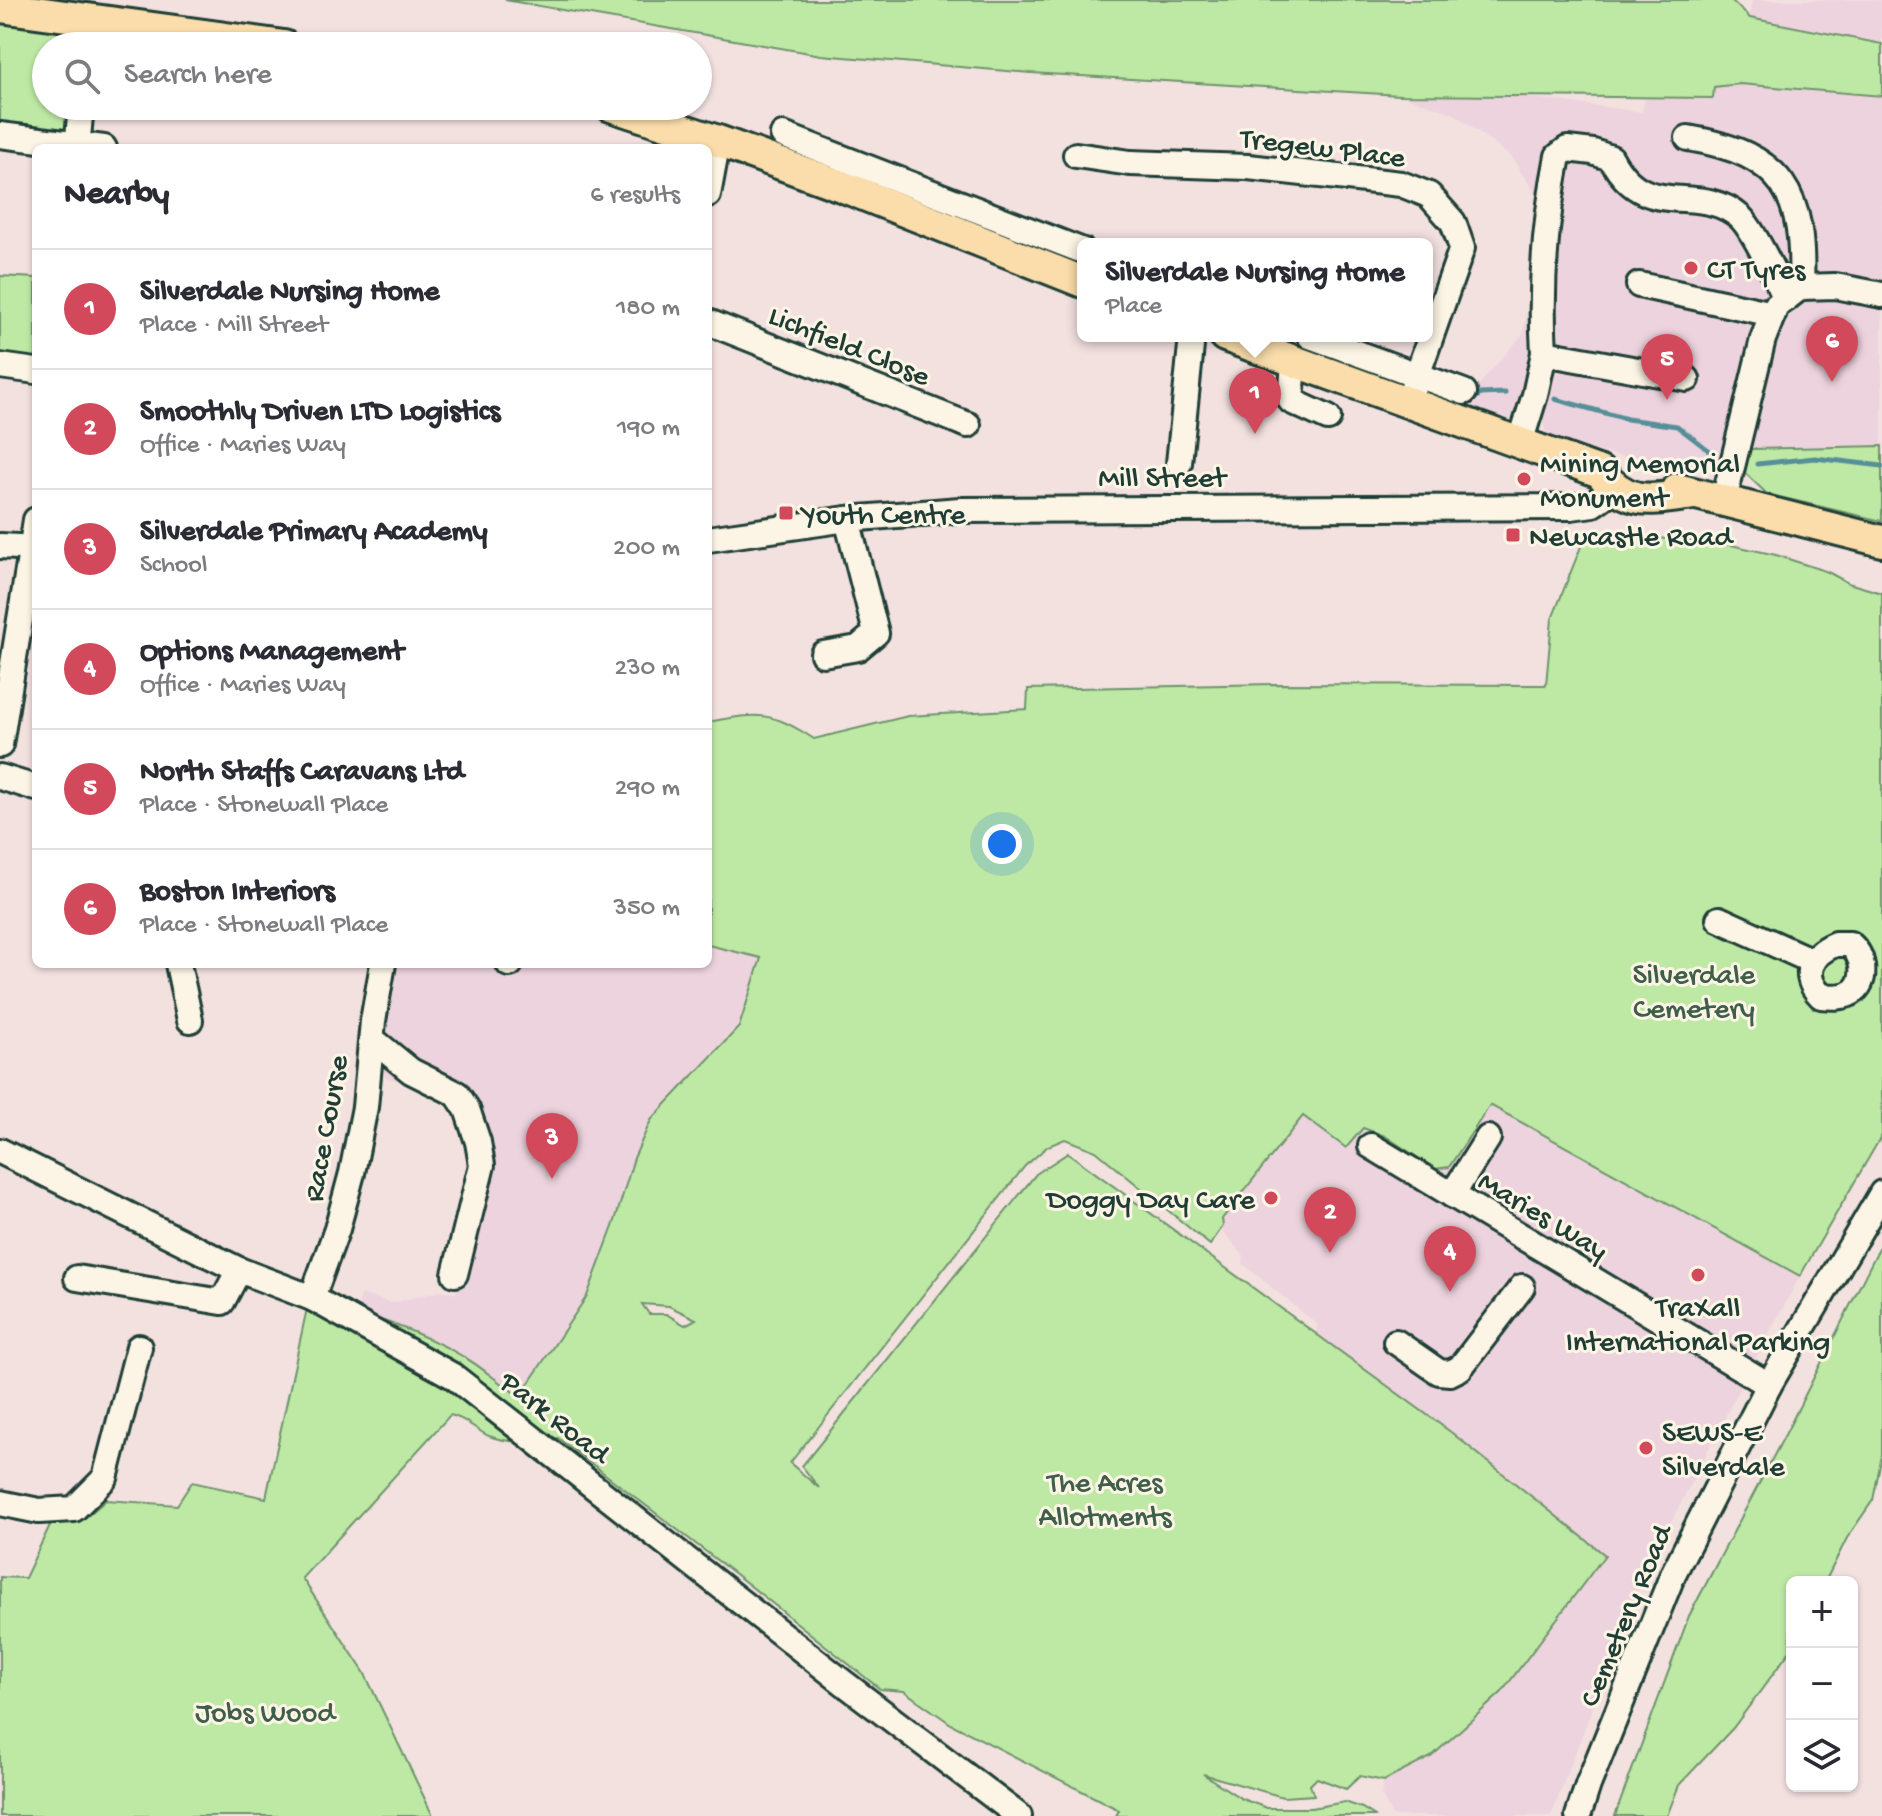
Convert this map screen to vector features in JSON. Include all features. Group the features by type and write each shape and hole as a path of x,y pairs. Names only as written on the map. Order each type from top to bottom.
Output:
{"main road":[{"path":"0,7 84,32"},
{"path":"100,32 153,28 182,32"},
{"path":"654,120 718,141 850,176 1016,240 1077,278"},
{"path":"1241,342 1600,472 1614,489 1637,499 1694,494 1882,541"}],"street":[{"path":"78,144 80,120"},
{"path":"0,135 64,144"},
{"path":"783,135 850,176"},
{"path":"1688,138 1733,148 1768,166 1788,189 1801,241 1786,300 1763,339 1724,500"},
{"path":"712,173 718,141"},
{"path":"1520,443 1544,353 1541,301 1544,247 1558,156 1567,149 1611,158 1620,175 1651,196 1715,204 1741,218 1786,300"},
{"name":"Tregew Place","path":"1076,155 1130,163 1248,167 1401,184 1429,195 1453,222 1462,248 1433,330"},
{"path":"1016,240 1077,250"},
{"path":"1639,285 1786,300 1835,286 1882,295"},
{"name":"Lichfield Close","path":"712,324 968,425"},
{"path":"1179,463 1191,342"},
{"path":"1326,342 1464,392"},
{"name":"Tregew Place","path":"1407,404 1429,342"},
{"path":"1544,353 1687,379"},
{"path":"1294,362 1291,401 1328,418"},
{"path":"0,366 32,370"},
{"name":"Mill Street","path":"712,538 847,519 960,510 1571,507 1593,504 1614,489"},
{"path":"823,654 858,648 876,633 847,519"},
{"path":"0,546 32,548"},
{"path":"0,745 4,688 32,557"},
{"path":"0,777 32,787"},
{"path":"1719,919 1812,961"},
{"path":"1835,944 1850,944 1858,951 1863,970 1872,984 1845,995 1821,996 1813,988 1810,975 1812,961 1821,950 1835,944"},
{"path":"179,968 190,1020"},
{"name":"Race Course","path":"312,1298 337,1229 352,1173 365,1107 372,1039 386,968"},
{"path":"372,1039 411,1071 457,1094 467,1109 482,1165 455,1274"},
{"name":"Maries Way","path":"1452,1195 1488,1138"},
{"name":"Maries Way","path":"1371,1146 1769,1385"},
{"name":"Park Road","path":"0,1151 239,1270 312,1298 453,1376 1019,1816"},
{"name":"Cemetery Road","path":"1578,1816 1673,1574 1769,1385 1882,1193"},
{"path":"77,1278 222,1302 239,1270"},
{"path":"1396,1342 1439,1372 1450,1373 1460,1368 1522,1287"},
{"path":"0,1503 39,1511 74,1509 105,1478 139,1347"}],"shaded area":[{"path":"1752,0 1882,0 1882,44 1749,18"},
{"path":"1740,84 1882,96 1882,446 1725,449 1719,467 1698,470 1627,458 1547,435 1539,411 1522,406 1507,421 1467,407 1477,387 1523,334 1530,297 1539,198 1510,156 1453,113 1400,95 1520,96 1642,112 1645,97 1712,98 1714,87"},
{"path":"712,946 761,957 739,1027 651,1120 634,1158 587,1296 520,1396 500,1385 467,1358 429,1339 357,1312 361,1294 392,1303 440,1291 456,1293 478,1200 472,1151 445,1094 385,1077 378,1064 394,968 712,968"},
{"path":"1490,1104 1800,1276 1643,1577 1551,1816 1392,1816 1381,1794 1384,1781 1431,1757 1605,1555 1452,1433 1315,1334 1318,1325 1243,1264 1244,1256 1221,1230 1222,1219 1304,1115 1346,1148 1363,1128 1385,1136 1436,1169"}],"green space":[{"path":"505,0 1731,0 1750,18 1882,44 1882,96 1740,84 1714,87 1713,98 1400,95 1031,73 821,55 712,36 712,32 689,32"},
{"path":"0,14 83,25 82,32 32,32 32,120 72,120 70,137 0,136"},
{"path":"0,276 32,278 32,362 0,358"},
{"path":"1882,446 1882,521 1767,494 1744,472 1751,449"},
{"path":"1647,537 1731,545 1776,555 1882,593 1882,1135 1800,1276 1490,1105 1449,1167 1435,1169 1385,1136 1363,1128 1346,1148 1303,1116 1222,1219 1223,1226 1210,1245 1096,1151 1065,1139 1048,1146 1025,1166 790,1463 819,1488 802,1466 1036,1174 1068,1153 1452,1433 1605,1555 1501,1693 1431,1757 1384,1781 1360,1776 1346,1789 1317,1778 1310,1785 1314,1795 1283,1797 1203,1774 1242,1799 1267,1808 1311,1808 1345,1802 1375,1816 1116,1816 1119,1810 951,1724 904,1691 880,1689 558,1438 506,1441 450,1415 302,1578 364,1672 433,1816 0,1816 0,1577 25,1578 51,1523 85,1518 106,1500 177,1505 192,1482 266,1498 309,1299 369,1316 427,1338 471,1361 520,1396 587,1296 634,1158 651,1120 739,1027 761,958 712,946 712,721 763,716 786,723 814,739 908,716 1027,709 1028,689 1274,684 1546,685 1552,619 1584,539","holes":["642,1304 669,1306 696,1319 685,1325 666,1314 649,1314"]},
{"path":"1882,1242 1882,1455 1873,1500 1847,1538 1828,1576 1786,1576 1786,1656 1733,1728 1679,1785 1667,1816 1615,1816 1689,1616"}],"waterway":[{"path":"1474,399 1480,394 1505,393"},
{"path":"1555,399 1627,419 1677,426 1711,452"},
{"path":"1757,464 1815,458 1882,466"}],"place":[{"name":"CT Tyres","path":"1691,268"},
{"name":"Boston Interiors","path":"1832,382"},
{"name":"North Staffs Caravans Ltd","path":"1667,400"},
{"name":"Silverdale Nursing Home","path":"1255,434"},
{"name":"Mining Memorial Monument","path":"1524,479"},
{"name":"Youth Centre","path":"786,513"},
{"name":"Newcastle Road","path":"1513,535"},
{"name":"Silverdale Primary Academy","path":"552,1179"},
{"name":"Doggy Day Care","path":"1271,1198"},
{"name":"Smoothly Driven LTD Logistics","path":"1330,1253"},
{"name":"TraXall International Parking","path":"1698,1275"},
{"name":"Options Management","path":"1450,1292"},
{"name":"SEWS-E Silverdale","path":"1646,1448"}],"park label":[{"name":"Silverdale Cemetery","path":"1694,990"},
{"name":"The Acres Allotments","path":"1105,1498"},
{"name":"Jobs Wood","path":"265,1711"}]}
